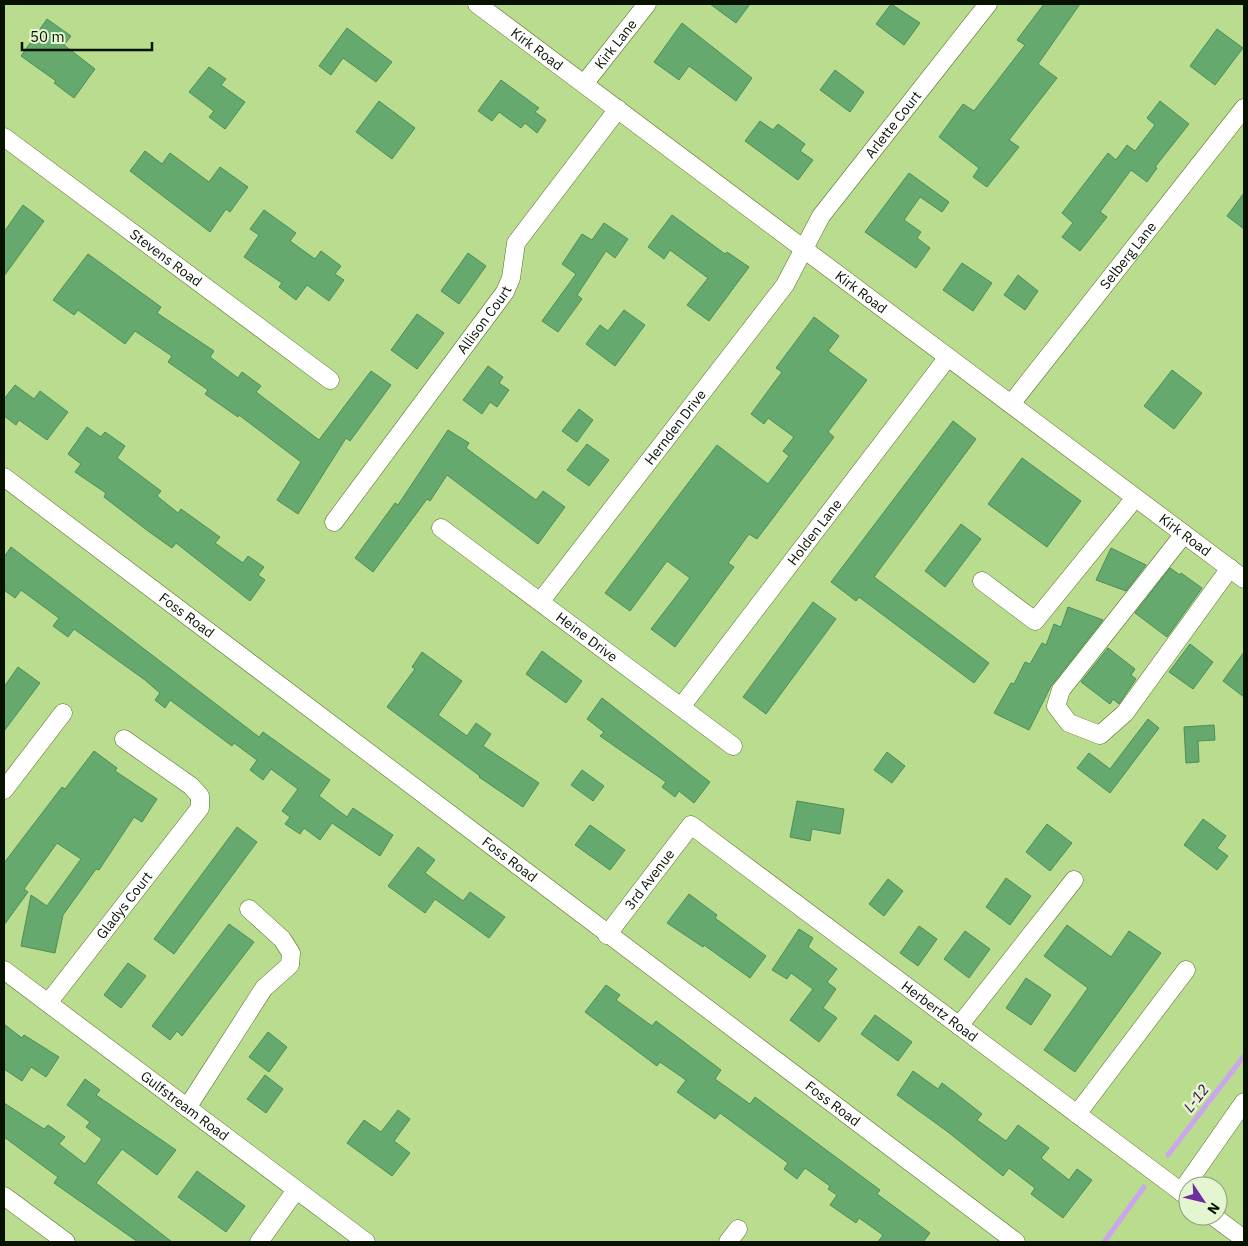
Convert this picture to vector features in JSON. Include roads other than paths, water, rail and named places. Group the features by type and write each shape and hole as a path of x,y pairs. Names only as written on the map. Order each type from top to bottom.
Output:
{"street":[{"name":"Kirk Road","path":"477,4 1244,579"},
{"name":"Kirk Lane","path":"584,84 647,4"},
{"name":"Arlette Court","path":"804,249 821,216 988,4"},
{"name":"Selberg Lane","path":"1011,404 1244,108"},
{"name":"Allison Court","path":"334,522 505,292 511,278 516,243 618,109"},
{"name":"Stevens Road","path":"4,137 330,380"},
{"name":"Hernden Drive","path":"540,602 785,285 804,249"},
{"name":"Holden Lane","path":"681,707 948,357"},
{"name":"Foss Road","path":"4,477 607,935 1016,1242"},
{"path":"982,581 1035,621 1135,498"},
{"name":"Heine Drive","path":"441,528 733,746"},
{"path":"1184,534 1061,690 1056,706 1069,723 1100,734 1125,713 1230,568"},
{"path":"4,790 63,713"},
{"name":"Gladys Court","path":"48,1003 200,808 200,796 191,786 124,739"},
{"name":"3rd Avenue","path":"607,935 691,825"},
{"name":"Herbertz Road","path":"691,825 1178,1190"},
{"path":"959,1026 1074,880"},
{"path":"187,1108 264,988 290,965 291,953 282,939 249,910"},
{"name":"Gulfstream Road","path":"4,970 366,1242"},
{"path":"1077,1114 1186,970"},
{"path":"1198,1176 1239,1122 1244,1102"},
{"path":"259,1242 296,1190"},
{"path":"4,1196 66,1242"},
{"path":"1226,1226 1244,1239"}],"waterway":[{"name":"L-12","path":"1168,1155 1244,1056"},
{"name":"L-12","path":"1104,1242 1144,1187"}]}
